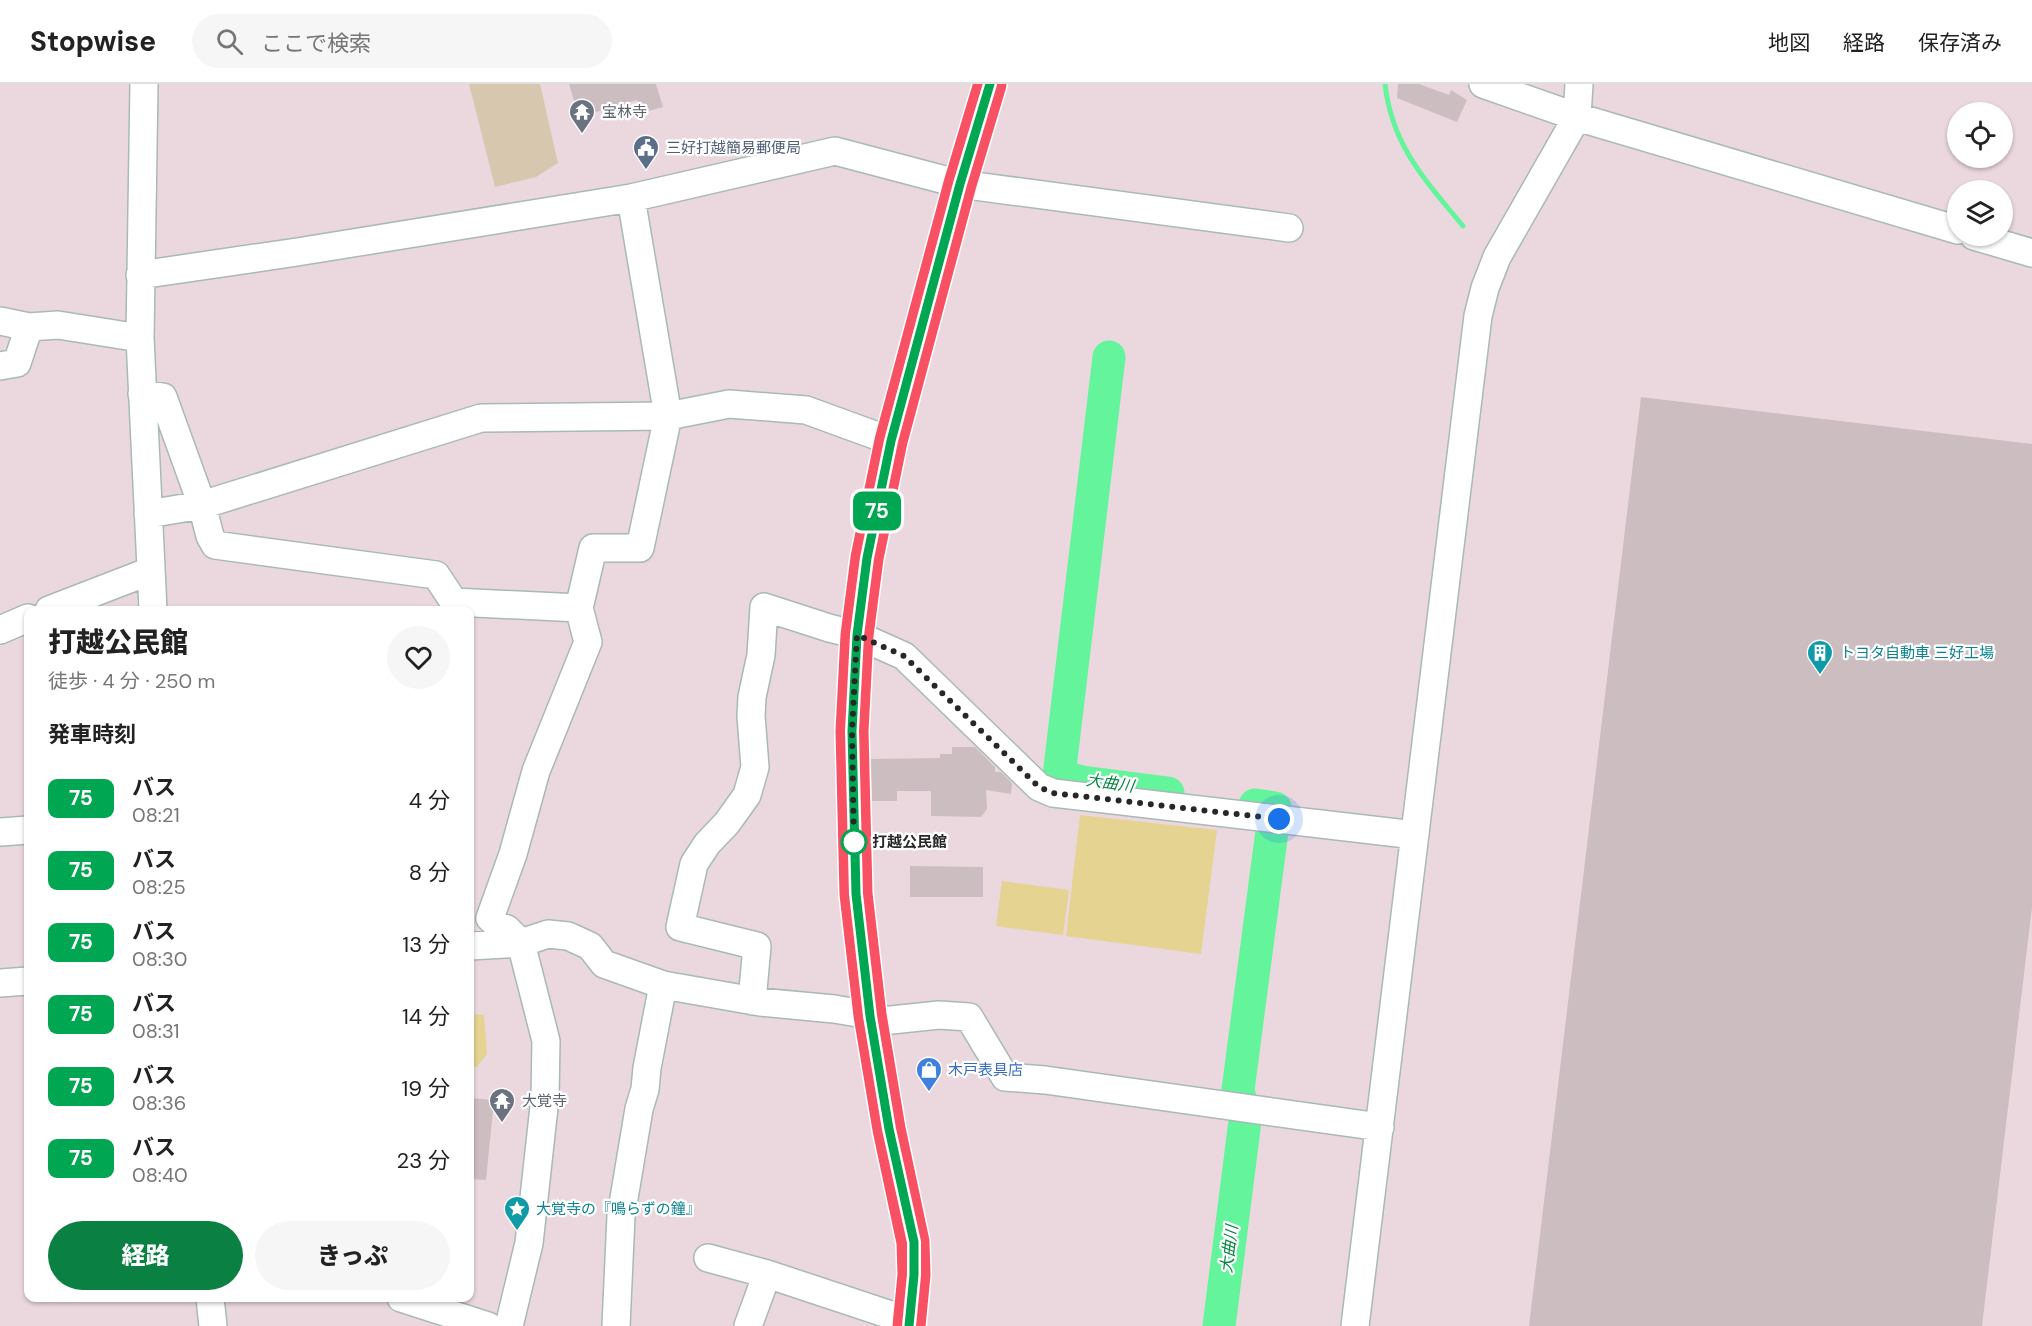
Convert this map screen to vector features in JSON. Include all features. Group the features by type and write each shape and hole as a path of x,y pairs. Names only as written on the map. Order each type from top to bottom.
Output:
{"main road":[{"path":"909,1324 914,1275 914,1242 889,1129 871,1019 856,894 852,731 857,635 867,558 891,441 960,184 990,84"}],"street":[{"path":"144,84 140,338 153,606"},
{"path":"1484,84 1577,117 1947,227"},
{"path":"1355,1326 1478,316 1485,288 1497,257 1577,117 1579,84"},
{"path":"140,274 297,252 632,198 835,151 960,184 1289,228"},
{"path":"509,1326 529,1243 545,1098 546,1041 521,943 507,928 497,925 490,918 513,854 536,771 588,642 579,608 593,548 640,548 668,416 632,198"},
{"path":"2008,246 2032,253"},
{"path":"0,321 29,327 58,325 140,338"},
{"path":"0,366 16,363 29,327"},
{"path":"142,394 163,397 215,545 436,575 454,602 579,608"},
{"path":"148,514 202,506 481,418 668,416 729,404 806,410 891,441"},
{"path":"58,606 150,571"},
{"path":"752,1001 757,946 680,927 694,864 707,844 727,823 747,795 755,767 752,706 761,655 764,607 857,635 904,656 1039,787 1053,793 1415,835"},
{"path":"0,630 24,620"},
{"path":"0,832 24,830"},
{"path":"474,946 521,943 548,934 568,936 590,946 604,964 663,985 752,1001 834,1009 871,1019 969,1017 1005,1077 1046,1080 1380,1127"},
{"path":"0,983 24,981"},
{"path":"616,1326 621,1216 663,985"},
{"path":"708,1258 766,1274 909,1324"},
{"path":"748,1326 766,1274"},
{"path":"210,1302 213,1326"},
{"path":"413,1302 488,1326"}],"shaded area":[{"path":"469,84 540,84 558,163 536,177 495,187"},
{"path":"1080,815 1217,830 1201,954 1066,936"},
{"path":"1002,881 1069,890 1063,935 996,926"},
{"path":"474,1014 484,1015 487,1054 477,1067 474,1067"}],"building":[{"path":"569,84 656,84 663,107 641,113 637,100 579,117"},
{"path":"1398,84 1419,84 1449,95 1451,90 1467,100 1457,122 1397,98"},
{"name":"トヨタ自動車 三好工場","path":"1641,397 2032,444 2032,907 1982,1326 1529,1326"},
{"path":"952,747 975,747 995,767 995,772 1001,772 1012,783 1011,794 986,790 987,809 981,817 931,816 931,791 897,791 897,801 872,801 871,759 940,758 940,754 952,754"},
{"path":"910,866 983,867 983,897 910,897"},
{"path":"474,1098 494,1100 486,1180 474,1179"}],"waterway":[{"path":"1385,84 1395,126 1412,161 1463,226"},
{"name":"大曲川","path":"1109,357 1059,776 1082,782 1168,793"},
{"name":"大曲川","path":"1219,1326 1245,1121 1238,1090 1275,808 1255,805"}],"bus line":[{"name":"75","path":"909,1326 914,1275 914,1242 889,1129 870,1016 856,894 852,731 857,635 867,558 891,441 960,184 990,84"}],"place":[{"name":"宝林寺","path":"582,135"},
{"name":"三好打越簡易郵便局","path":"646,171"},
{"name":"トヨタ自動車 三好工場","path":"1820,676"},
{"name":"打越公民館","path":"854,842"},
{"name":"木戸表具店","path":"929,1093"},
{"name":"大覚寺","path":"502,1124"},
{"name":"大覚寺の『鳴らずの鐘』","path":"517,1232"}],"route":[{"path":"854,842 854,848 852,731 857,635 904,656 1039,787 1053,793 1279,819"}]}
